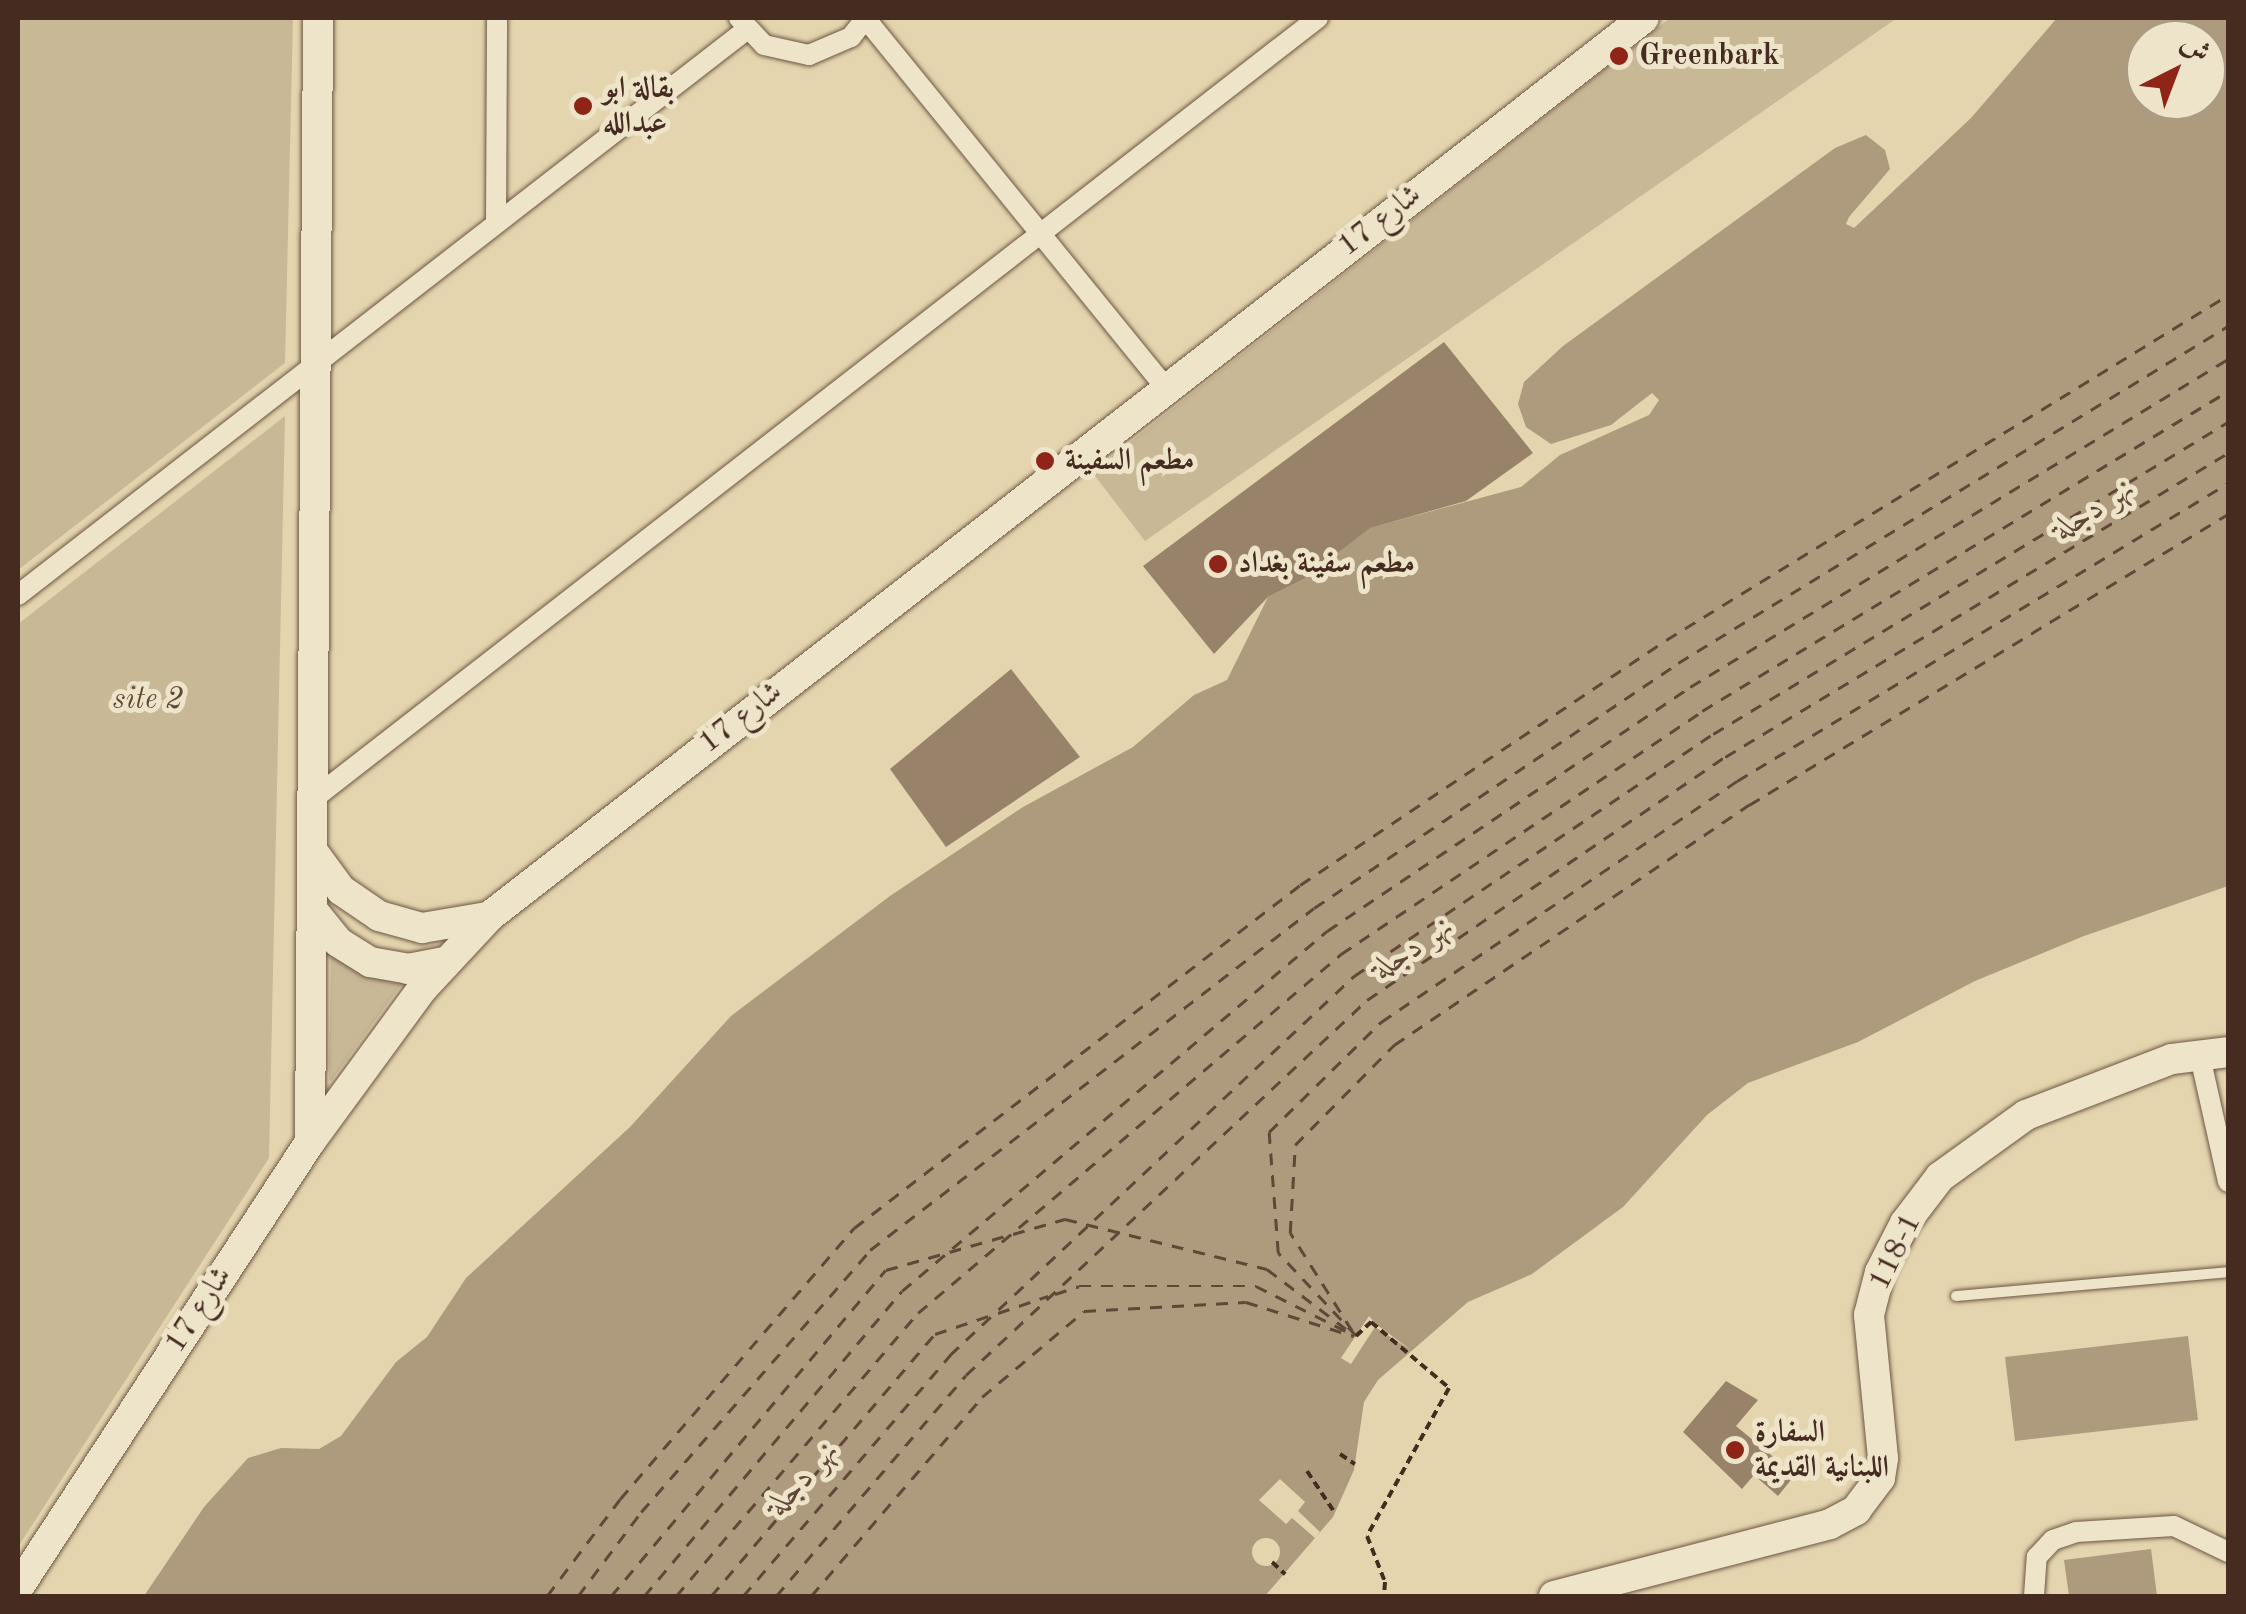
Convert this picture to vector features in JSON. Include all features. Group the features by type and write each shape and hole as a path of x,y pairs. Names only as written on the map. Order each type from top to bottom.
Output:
{"street":[{"path":"310,1142 316,796 314,371 318,18"},
{"path":"496,222 497,18"},
{"path":"18,595 314,371 743,24 764,45 809,56 851,37 866,18 1043,231 1165,387"},
{"path":"316,796 1318,18"},
{"name":"شارع 17","path":"18,1588 310,1142 445,962 490,916 1644,18"},
{"path":"314,853 341,890 389,920 446,928 490,916"},
{"path":"314,912 338,942 370,962 408,968 445,962"},
{"path":"2214,1052 2228,1182"},
{"name":"118-1","path":"1554,1596 1830,1524 1856,1510 1880,1478 1883,1458 1869,1315 1880,1272 1905,1222 1940,1177 2026,1115 2214,1052"},
{"path":"2034,1596 2037,1557 2053,1540 2076,1532 2174,1526 2228,1552"}],"lane":[{"path":"1956,1296 2228,1272"}],"path":[{"path":"1356,1336 1371,1322 1449,1388 1367,1536 1385,1582 1384,1596"},
{"path":"1340,1454 1354,1464"},
{"path":"1307,1470 1334,1513"},
{"path":"1272,1562 1285,1574"}],"green space":[{"path":"18,18 293,18 285,363 18,570"},
{"path":"1670,18 1897,18 1145,541 1092,472"},
{"name":"site 2","path":"285,416 269,1158 18,1547 18,624"},
{"path":"331,954 404,981 331,1081 329,1080"}],"water":[{"name":"نهر دجلة","path":"2057,18 2228,18 2228,886 2084,936 1975,981 1858,1042 1748,1083 1707,1115 1623,1207 1532,1274 1468,1302 1378,1380 1364,1402 1354,1470 1333,1517 1265,1596 144,1596 204,1507 248,1458 281,1448 319,1449 341,1436 396,1362 427,1337 466,1278 630,1127 731,1016 890,896 1023,807 1133,747 1194,695 1227,680 1268,597 1304,579 1369,528 1521,487 1560,455 1649,415 1659,400 1652,393 1611,425 1551,444 1526,427 1518,404 1524,382 1563,346 1835,148 1866,135 1885,150 1890,169 1849,217 1846,224 1854,228 1971,118"},
{"path":"2188,1336 2198,1420 2015,1441 2005,1357"},
{"path":"2151,1549 2157,1596 2069,1596 2064,1560"}],"pier":[{"path":"1369,1316 1411,1350 1375,1327 1351,1364 1341,1358"},
{"path":"1280,1479 1305,1502 1298,1511 1320,1532 1315,1538 1292,1518 1286,1524 1259,1500"},
{"path":"1266,1538 1276,1542 1280,1552 1276,1562 1266,1566 1256,1562 1252,1552 1256,1542"}],"building":[{"path":"1444,342 1533,453 1466,501 1370,528 1304,579 1268,597 1214,654 1143,566"},
{"path":"1011,669 1080,757 946,847 890,769"},
{"name":"السفارة اللبنانية القديمة","path":"1726,1381 1758,1400 1736,1426 1795,1475 1778,1496 1754,1475 1742,1489 1683,1432"}],"ferry route":[{"path":"547,1596 620,1499 854,1228 1300,885 1666,640 2228,295"},
{"path":"578,1596 641,1512 870,1250 1314,908 1678,663 2228,326"},
{"path":"644,1596 902,1291 1327,931 1690,687 2228,359"},
{"path":"676,1596 918,1313 1341,954 1702,711 2228,391"},
{"path":"743,1596 950,1355 1354,976 1713,734 2228,422"},
{"path":"776,1596 966,1375 1367,1000 1725,757 2228,453"},
{"path":"1356,1336 1278,1253 1269,1132 1381,1022 1737,781 2228,483"},
{"path":"1352,1331 1290,1233 1295,1145 1394,1045 1749,805 2228,514"},
{"path":"1013,1234 1065,1219 1267,1269 1346,1329"},
{"path":"611,1596 886,1270 1005,1236"},
{"path":"1055,1294 1079,1286 1256,1286 1350,1333"},
{"path":"998,1313 1048,1296"},
{"path":"811,1596 982,1397 1084,1311 1246,1302 1354,1336"},
{"path":"711,1596 935,1334 991,1315"}],"place":[{"name":"Greenbark","path":"1619,56"},
{"name":"بقالة ابو عبدالله","path":"583,106"},
{"name":"مطعم السفينة","path":"1045,461"},
{"name":"مطعم سفينة بغداد","path":"1218,564"},
{"name":"السفارة اللبنانية القديمة","path":"1735,1450"}]}
